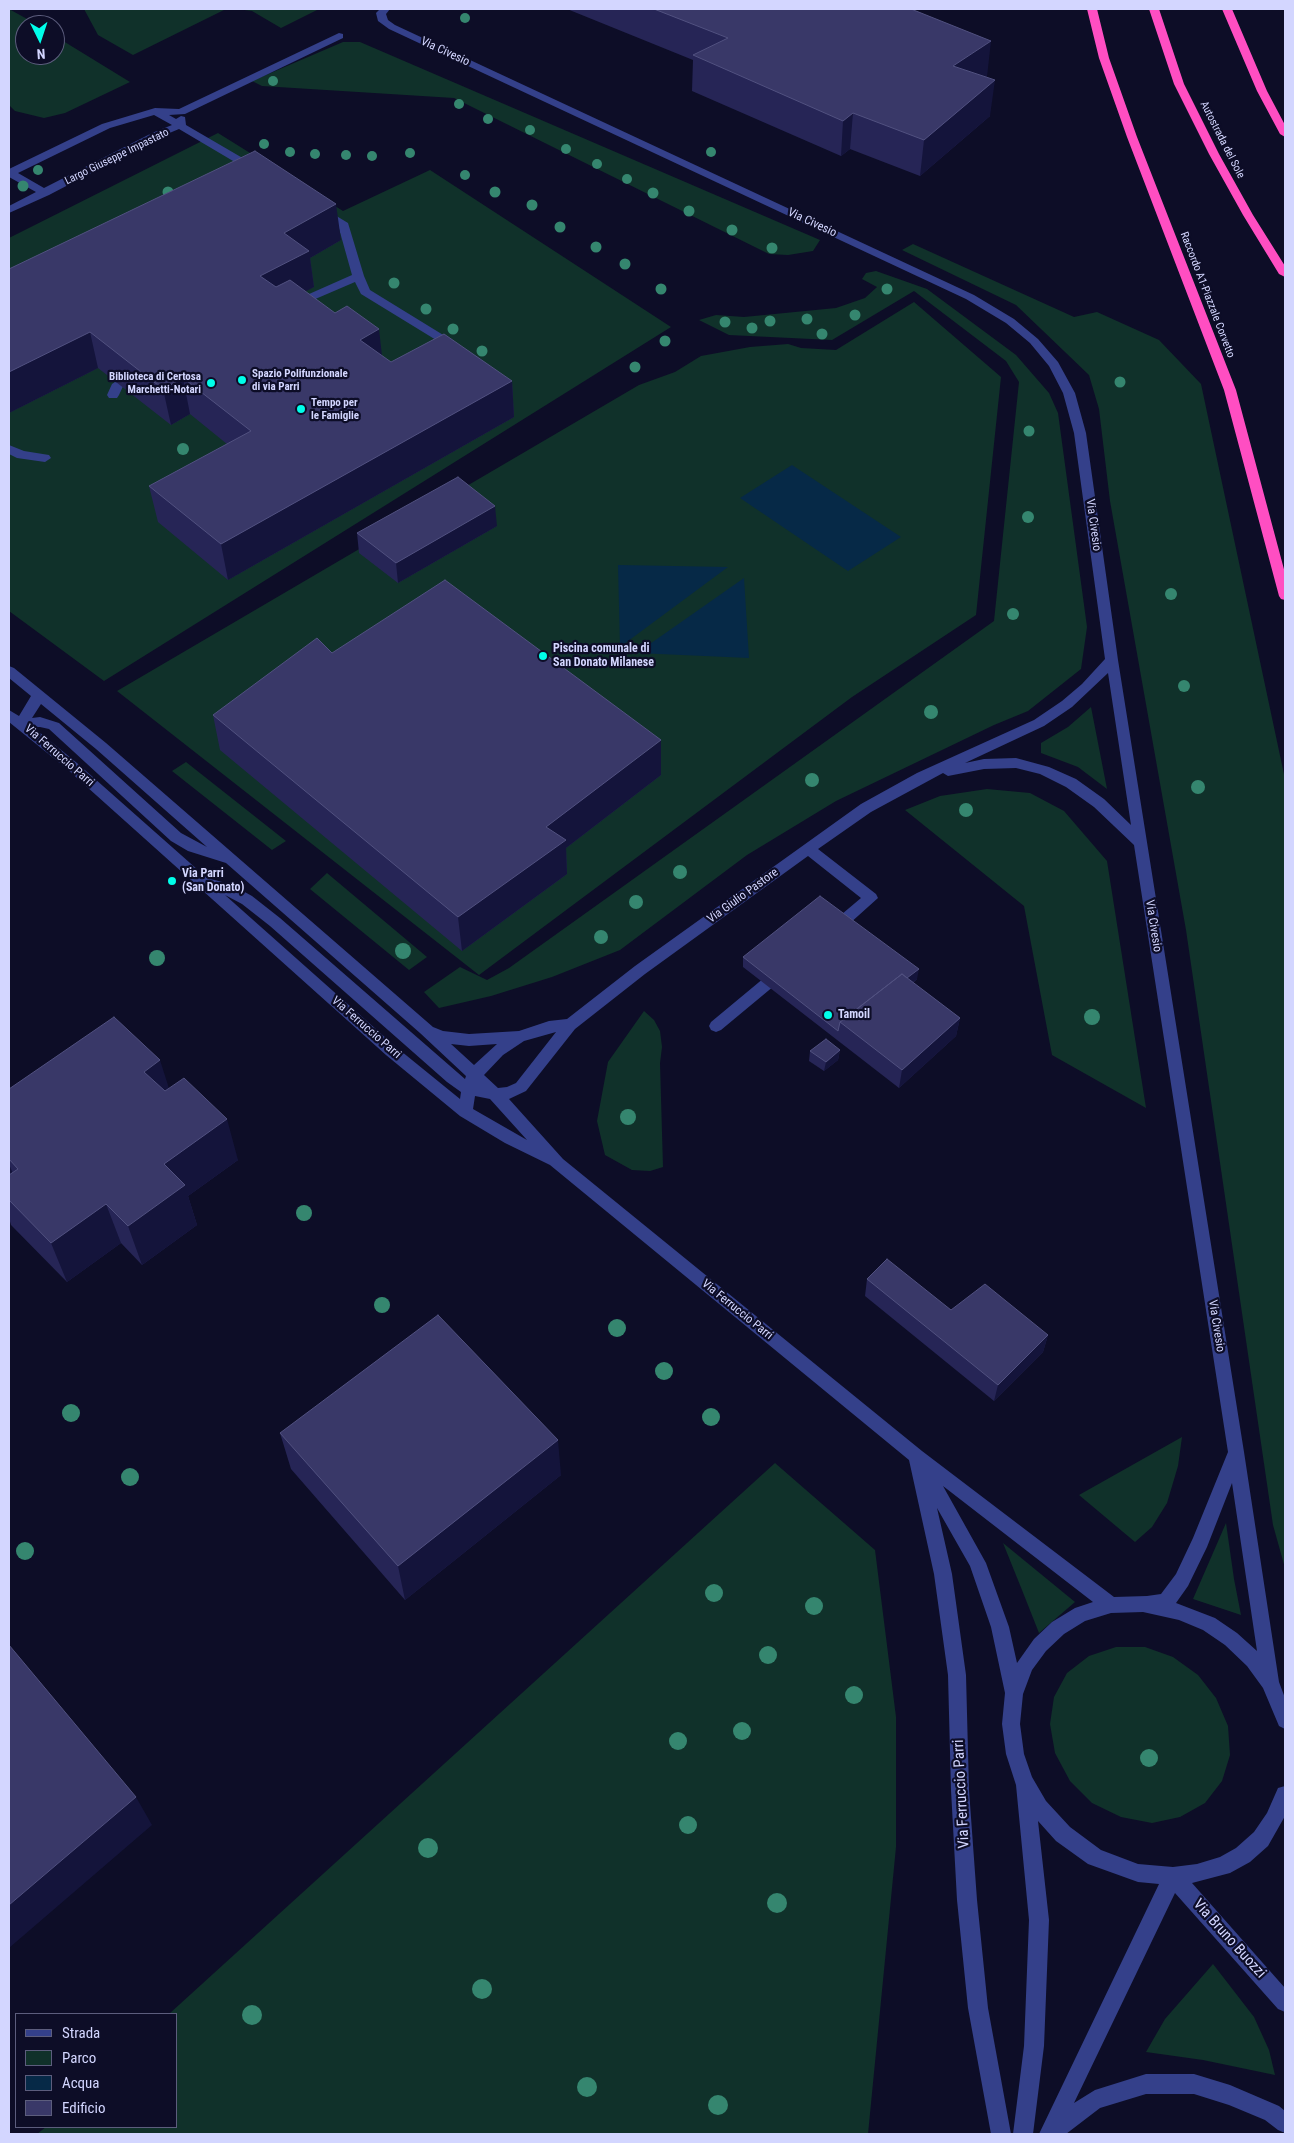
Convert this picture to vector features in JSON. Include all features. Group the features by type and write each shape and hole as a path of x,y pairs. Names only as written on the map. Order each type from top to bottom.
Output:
{"highway":[{"name":"Raccordo A1-Piazzale Corvetto","path":"1092,9 1104,58 1132,137 1230,390 1285,596"},
{"name":"Autostrada del Sole","path":"1154,9 1180,84 1210,145 1248,216 1285,274"},
{"path":"1227,9 1262,91 1285,134"}],"street":[{"name":"Via Civesio","path":"385,9 382,12 384,21 392,27 970,297 1010,321 1034,341 1054,365 1069,393 1080,433 1112,660 1236,1452 1270,1682"},
{"path":"181,112 340,36"},
{"path":"155,111 268,177"},
{"name":"Largo Giuseppe Impastato","path":"9,173 106,126 155,111 181,112 181,125 9,210"},
{"path":"9,173 44,192"},
{"path":"310,203 343,223 358,276 365,292 449,343 434,352"},
{"path":"288,307 358,276"},
{"path":"9,449 20,455 45,458"},
{"name":"Via Giulio Pastore","path":"495,1094 509,1093 520,1087 532,1075 570,1025 640,970 866,808 922,777 1039,723 1067,704 1087,687 1112,660"},
{"name":"Via Ferruccio Parri","path":"9,671 101,746 425,1029 472,1082"},
{"path":"9,715 21,724 34,705 38,695"},
{"name":"Via Ferruccio Parri","path":"21,724 40,722 54,726 176,837 193,847 235,862"},
{"name":"Via Ferruccio Parri","path":"21,724 72,766 391,1051 465,1112 510,1139 558,1164"},
{"name":"Via Giulio Pastore","path":"922,777 984,764 1016,763 1044,770 1071,783 1099,803 1140,842"},
{"path":"808,849 871,898 819,941"},
{"name":"Via Ferruccio Parri","path":"201,882 225,888 247,900 275,922 437,1066 495,1094 558,1164 916,1456 1111,1606"},
{"path":"716,1026 790,965"},
{"name":"Via Giulio Pastore","path":"472,1082 498,1051 520,1037 550,1027 570,1025"},
{"name":"Via Giulio Pastore","path":"425,1029 442,1037 469,1040 520,1037"},
{"path":"465,1112 472,1082"},
{"path":"1111,1606 1166,1602 1182,1580 1201,1541 1236,1452"},
{"name":"Via Ferruccio Parri","path":"916,1456 977,1563 1000,1626 1014,1694"},
{"name":"Via Ferruccio Parri","path":"916,1456 943,1574 957,1675 960,1790 967,1900 978,2008 1001,2134"},
{"name":"Via Ferruccio Parri","path":"1285,1720 1270,1682 1253,1660 1231,1639 1209,1624 1180,1612 1143,1604 1111,1606 1081,1614 1058,1628 1040,1644 1025,1665 1014,1694 1011,1724 1015,1754 1024,1781 1039,1808 1063,1834 1095,1857 1138,1873 1173,1876 1197,1874 1222,1866 1243,1854 1261,1839 1274,1820 1285,1796"},
{"name":"Via Ferruccio Parri","path":"1023,2134 1034,2046 1038,1980 1038,1920 1024,1781"},
{"path":"1049,2134 1173,1876"},
{"name":"Via Bruno Buozzi","path":"1173,1876 1285,2002"},
{"path":"1049,2134 1095,2100 1146,2084 1194,2084 1230,2095 1272,2113 1285,2123"}],"green space":[{"path":"9,9 20,15 15,15 15,65 65,65 65,42 130,82 65,113 44,118 15,111 9,105"},
{"path":"84,9 226,9 133,55 98,35"},
{"path":"237,9 319,9 281,28 252,11"},
{"path":"343,42 360,42 820,240 813,251 788,255 769,254 454,98 262,86 252,81"},
{"path":"218,133 343,211 430,170 671,327 104,681 9,611 9,238"},
{"path":"913,244 1074,317 1097,312 1159,340 1201,384 1285,779 1285,1568 1273,1525 1186,930 1110,501 1099,409 1089,375 1016,305 902,250"},
{"path":"876,271 927,289 1016,355 1049,393 1058,413 1087,627 1081,669 1028,711 994,725 836,801 747,855 620,950 552,977 491,996 439,1008 424,992 460,967 487,980 509,968 994,621 1019,382 1006,361 914,291 832,340 729,335 699,320 716,315 744,317 836,308 865,298 877,287 862,279 866,273"},
{"name":"Piscina comunale di San Donato Milanese","path":"914,302 1001,377 976,615 852,697 479,975 117,691 639,385 675,372 701,356 750,347 788,344 801,348 836,350"},
{"path":"1091,707 1107,789 1078,767 1041,753 1041,743 1068,727"},
{"path":"186,762 286,841 272,850 172,771"},
{"path":"987,789 1030,793 1064,811 1107,861 1146,1108 1052,1055 1024,906 905,810 940,796"},
{"path":"327,873 427,957 409,970 310,889"},
{"path":"644,1011 654,1020 660,1031 662,1047 660,1063 663,1167 650,1171 632,1170 605,1155 597,1121 608,1062"},
{"path":"1182,1437 1178,1466 1167,1503 1152,1527 1135,1542 1079,1495"},
{"path":"775,1463 875,1550 896,1717 896,1847 868,2134 37,2134 45,2128 178,2128 178,2013 170,2013"},
{"path":"1226,1523 1234,1579 1241,1615 1193,1599"},
{"path":"1003,1543 1075,1602 1039,1633 1022,1590"},
{"path":"1116,1647 1145,1647 1173,1657 1198,1675 1216,1698 1228,1726 1230,1755 1222,1781 1205,1803 1180,1817 1152,1823 1121,1817 1092,1803 1070,1781 1055,1753 1050,1724 1054,1697 1067,1673 1089,1656"},
{"path":"1213,1964 1254,2017 1269,2050 1275,2075 1203,2060 1146,2052 1165,2019"}],"water":[{"path":"792,465 901,537 848,571 740,498"},
{"path":"618,565 728,567 620,647"},
{"path":"744,578 749,658 637,653"}],"building":[{"path":"654,9 911,9 991,41 953,66 995,80 924,140 853,113 843,121 693,55 728,38"},
{"name":"Spazio Polifunzionale di via Parri","path":"255,151 336,204 284,233 309,251 260,276 276,287 290,280 335,313 347,306 379,329 360,340 391,362 444,334 512,381 221,544 149,486 251,431 183,378 163,389 90,332 9,372 9,269"},
{"path":"458,477 495,506 396,563 357,533"},
{"path":"445,580 661,740 546,827 566,840 458,917 213,715 317,638 332,653"},
{"path":"820,896 919,969 907,978 902,974 840,1022 838,1031 743,957"},
{"path":"902,974 960,1018 902,1070 840,1022"},
{"path":"114,1017 160,1060 144,1072 165,1091 184,1078 227,1119 164,1164 185,1185 128,1226 106,1204 51,1243 9,1200 9,1175 18,1169 9,1159 9,1089"},
{"path":"826,1039 840,1050 826,1062 810,1051"},
{"path":"887,1259 951,1310 985,1284 1048,1335 998,1385 867,1279"},
{"path":"438,1315 558,1440 398,1566 280,1433"},
{"path":"9,1645 136,1797 9,1905"}],"place":[{"name":"Spazio Polifunzionale di via Parri","path":"242,380"},
{"name":"Biblioteca di Certosa Marchetti-Notari","path":"211,383"},
{"name":"Tempo per le Famiglie","path":"301,409"},
{"name":"Piscina comunale di San Donato Milanese","path":"543,656"},
{"name":"Via Parri (San Donato)","path":"172,881"},
{"name":"Tamoil","path":"828,1015"}]}
